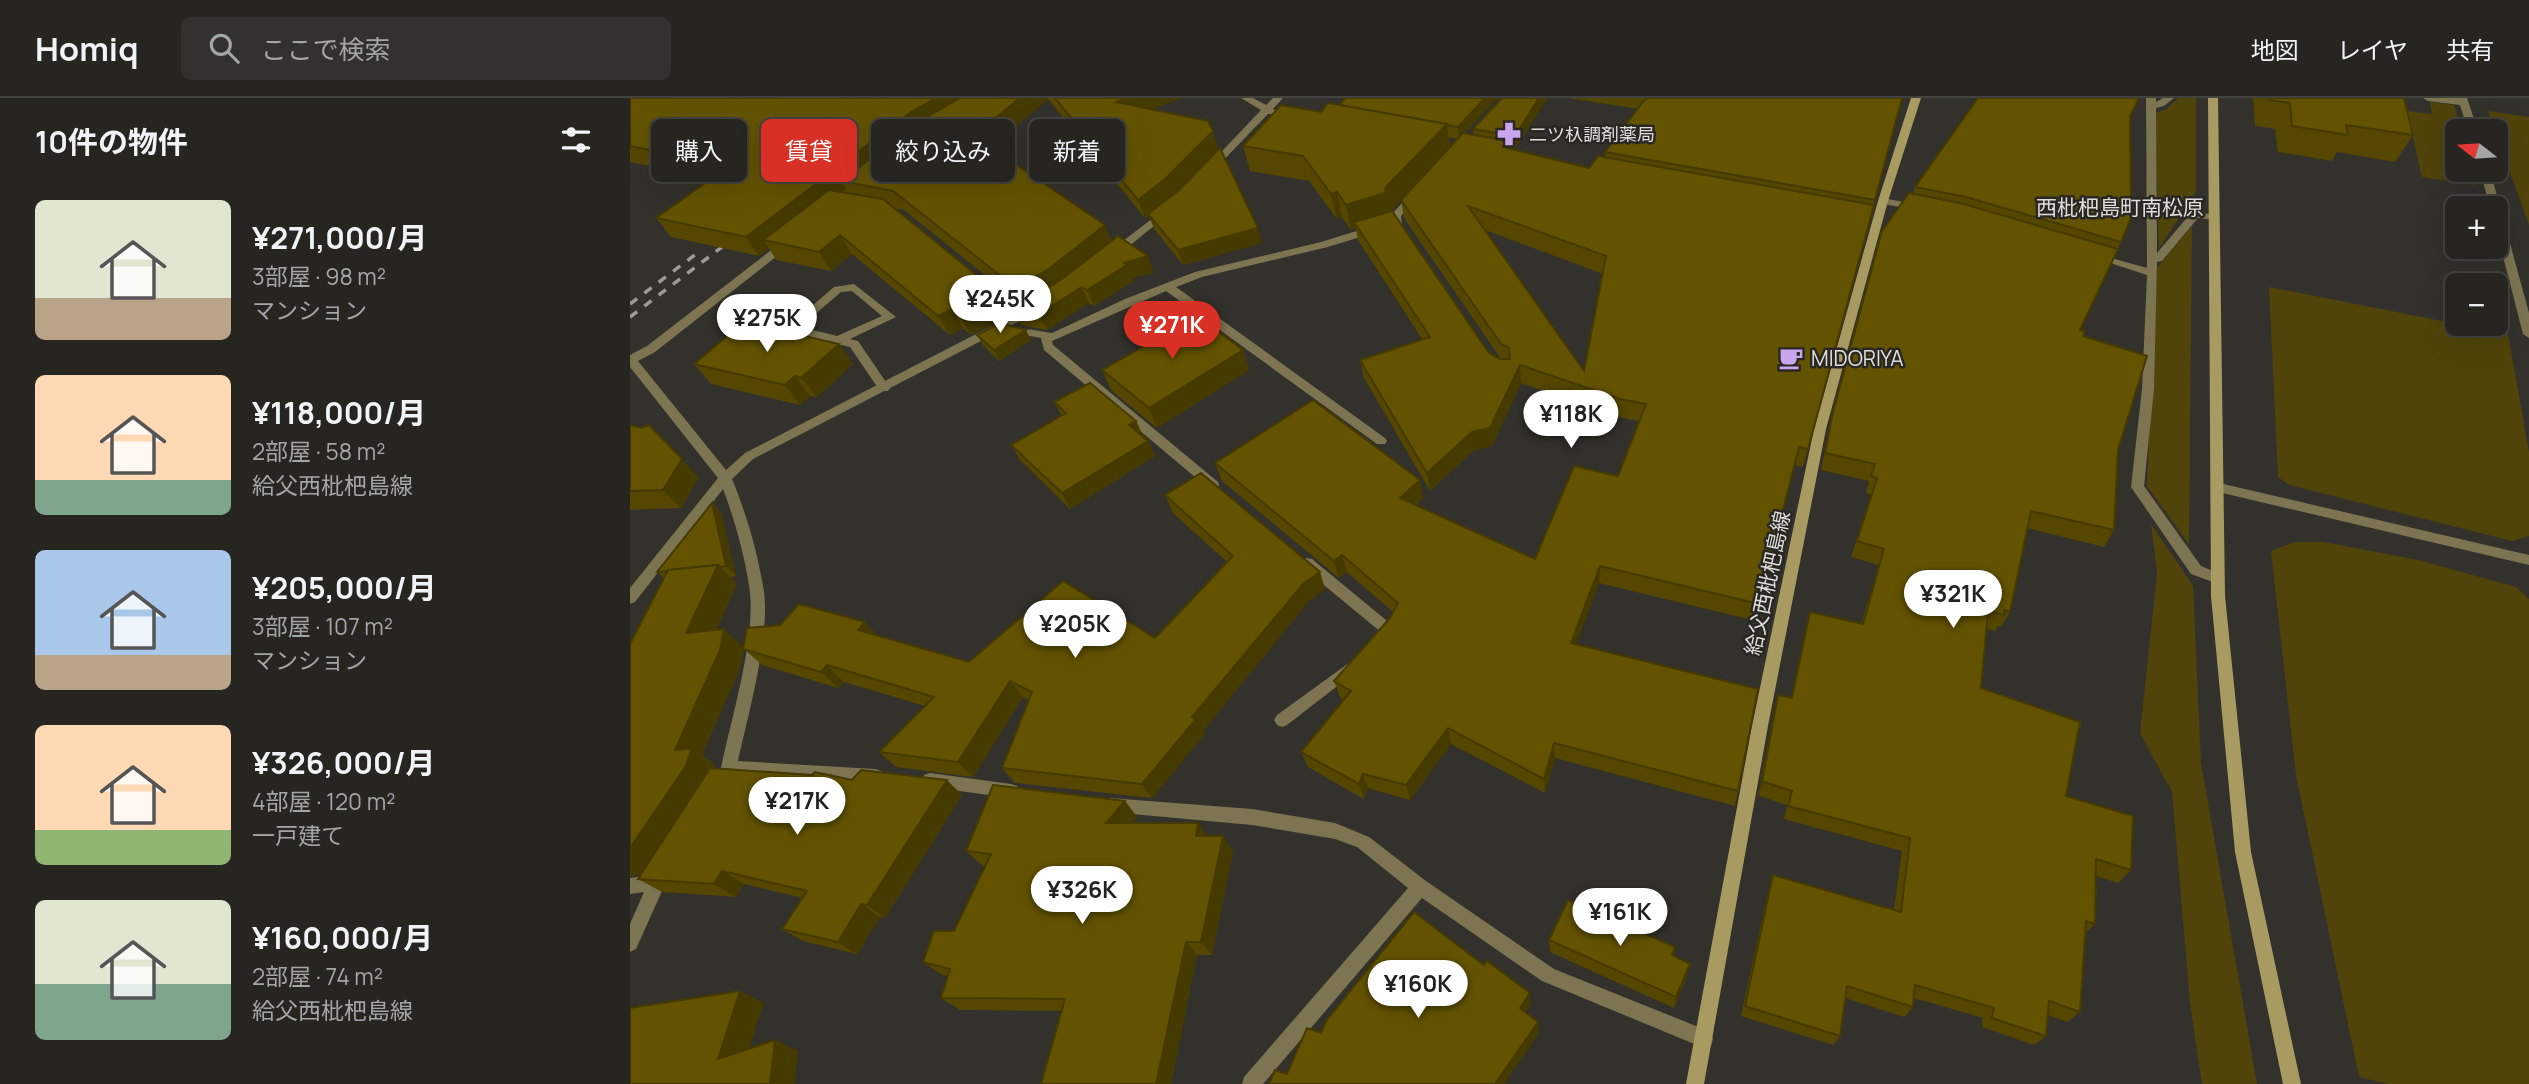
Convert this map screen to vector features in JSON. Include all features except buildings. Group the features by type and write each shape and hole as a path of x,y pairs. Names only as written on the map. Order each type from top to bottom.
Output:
{"main road":[{"name":"給父西枇杷島線","path":"1695,1084 1759,726 1820,429 1871,218 1883,201 1916,98"},
{"path":"2213,98 2218,579 2243,852 2292,1084"}],"street":[{"path":"1246,98 1265,110 1288,114"},
{"path":"1203,176 1278,98"},
{"path":"2169,98 2161,104 2151,102 2152,273 2148,390 2137,487 2196,570 2218,579"},
{"path":"2428,98 2463,100 2469,119"},
{"path":"2488,182 2529,334"},
{"path":"1406,234 1396,216 1423,186"},
{"path":"1883,201 1932,210"},
{"path":"1108,258 1177,202"},
{"path":"2152,259 2158,259 2195,215 2215,217"},
{"path":"1004,327 1053,337 1129,300 1199,274 1324,245 1398,222"},
{"path":"794,237 651,349 630,360 725,478 738,510 757,594 755,641 725,774 901,777 1027,793"},
{"path":"2087,254 2152,273"},
{"path":"982,281 1024,315"},
{"path":"1167,286 1381,441"},
{"path":"839,341 890,317 854,287 838,289 791,329 839,341 854,344 884,388"},
{"path":"630,598 725,478 749,456 1004,327 1044,303"},
{"path":"1046,337 1048,347 1228,497"},
{"path":"2219,488 2529,560"},
{"path":"1282,720 1370,649 1387,629 1292,550"},
{"path":"1092,803 1252,817 1335,831 1363,842 1420,887 1548,975 1704,1039"},
{"path":"630,943 655,883 670,860"},
{"path":"630,886 655,883"},
{"path":"1251,1084 1420,887"}],"shaded area":[{"path":"2178,98 2196,98 2196,192 2159,248 2155,113 2167,109"},
{"path":"2430,102 2454,105 2458,119 2445,119 2445,180 2422,177 2407,111 2432,114"},
{"path":"2488,111 2529,117 2529,225 2508,167 2508,119 2491,119"},
{"path":"2192,226 2189,544 2147,486 2157,268"},
{"path":"2269,287 2445,322 2445,336 2508,334 2529,452 2529,536 2512,541 2289,485 2278,477"},
{"path":"2151,524 2193,586 2201,763 2257,1084 2202,1084 2190,1003 2172,792 2140,733 2157,573"},
{"path":"2294,542 2324,542 2418,560 2516,587 2529,599 2529,1084 2388,1084 2359,1077 2296,775 2271,551"}],"railway":[{"path":"630,317 735,237"},
{"path":"630,304 700,251"}],"place":[{"name":"二ツ杁調剤薬局","path":"1509,134"},
{"name":"MIDORIYA","path":"1791,358"}],"district":[{"name":"西枇杷島町南松原","path":"2120,207"}]}
